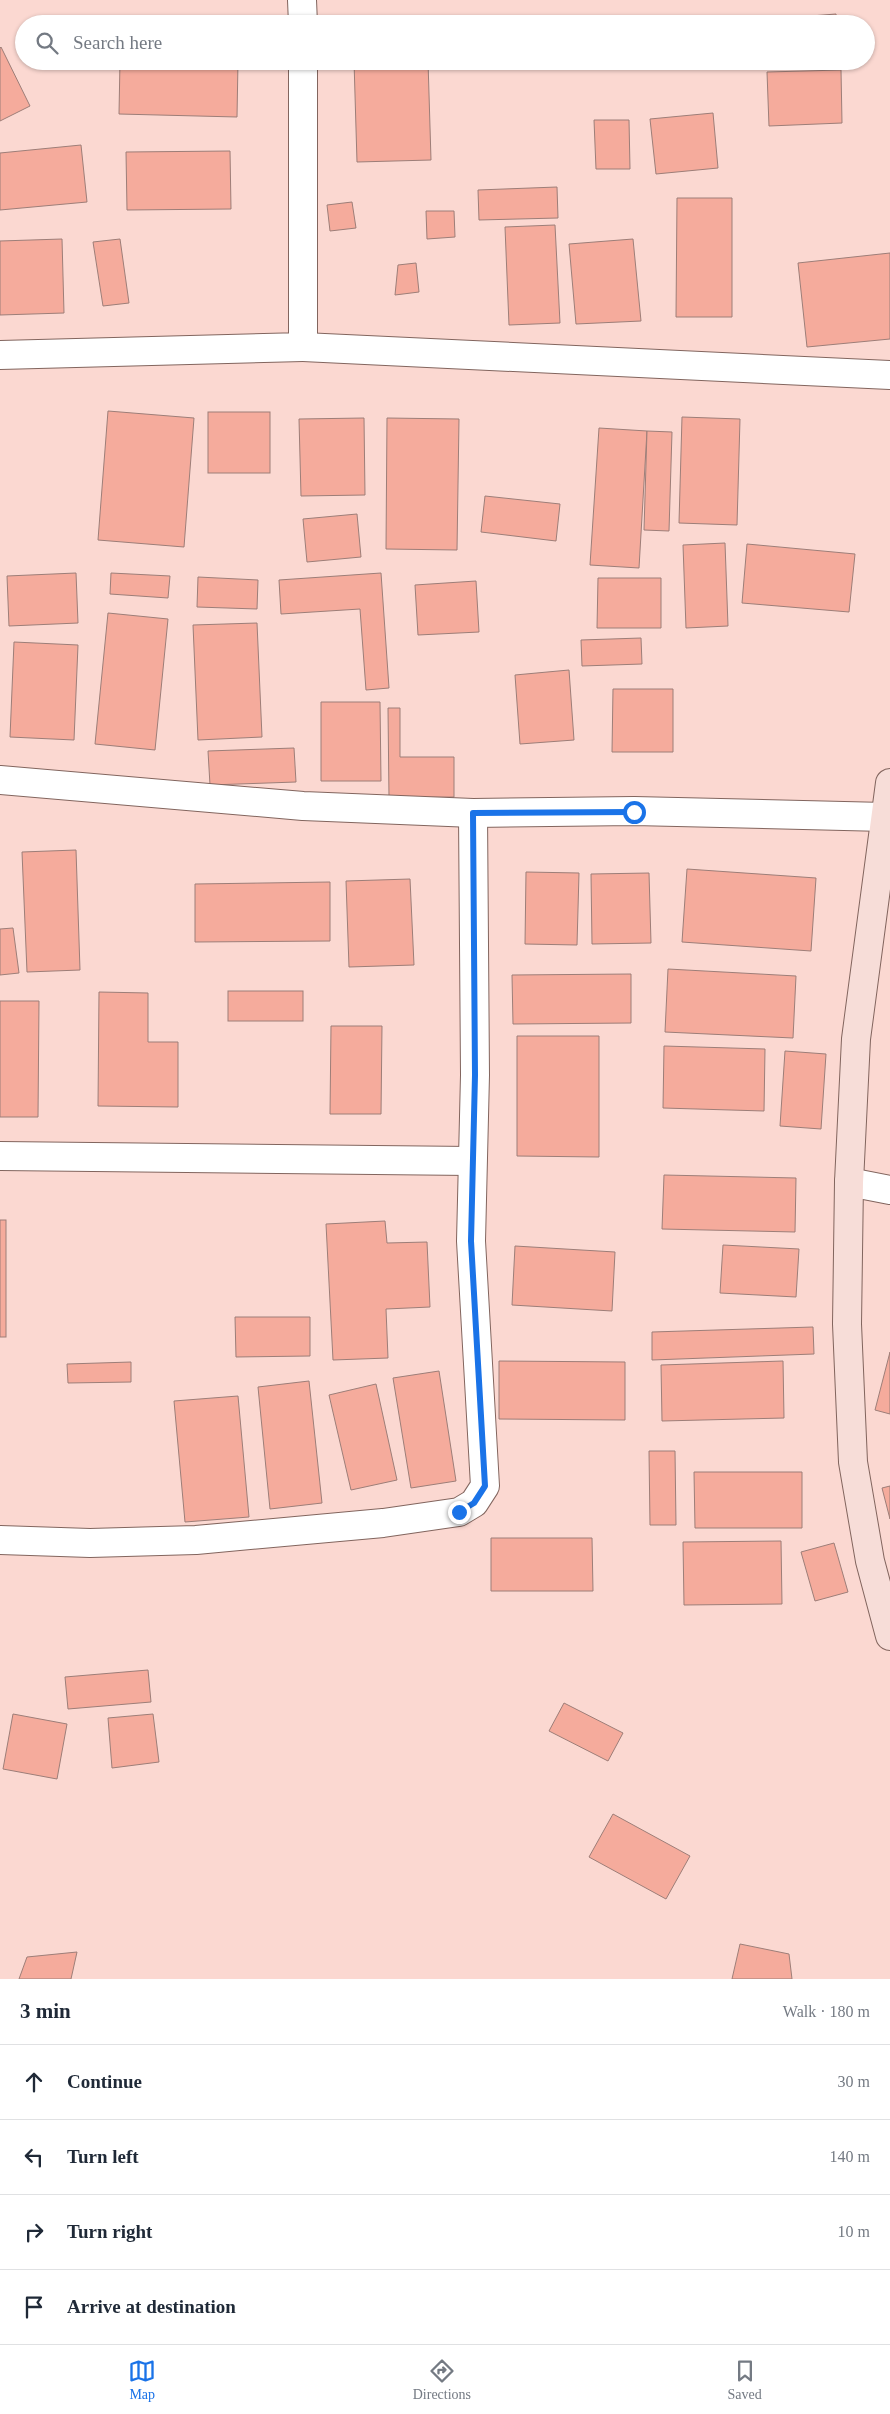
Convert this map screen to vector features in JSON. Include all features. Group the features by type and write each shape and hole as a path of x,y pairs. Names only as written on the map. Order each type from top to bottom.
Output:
{"street":[{"path":"302,0 303,15"},
{"path":"303,70 303,347"},
{"path":"0,355 303,347 890,375"},
{"path":"0,780 303,806 473,813 634,812 885,817"},
{"path":"890,783 856,1038 849,1182 847,1324 853,1462 870,1561 890,1636"},
{"path":"0,1540 90,1543 196,1540 383,1523 459,1512 474,1503 485,1486 471,1241 475,1075 473,813"},
{"path":"0,1156 472,1160"},
{"path":"849,1182 890,1190"}],"building":[{"path":"0,48 30,106 0,121"},
{"path":"120,70 238,70 237,117 119,114"},
{"path":"354,70 428,70 431,160 357,162"},
{"path":"841,70 842,123 769,126 767,72"},
{"path":"713,113 718,168 656,174 650,119"},
{"path":"594,120 629,120 630,169 596,169"},
{"path":"81,145 87,202 0,210 0,153"},
{"path":"230,151 231,209 127,210 126,152"},
{"path":"557,187 558,218 479,220 478,190"},
{"path":"677,198 732,198 732,317 676,317"},
{"path":"352,202 356,228 330,231 327,205"},
{"path":"426,211 454,211 455,237 427,239"},
{"path":"555,225 560,323 509,325 505,227"},
{"path":"62,239 64,313 0,315 0,241"},
{"path":"120,239 129,303 103,306 93,242"},
{"path":"633,239 641,321 576,324 569,244"},
{"path":"890,253 890,339 807,347 798,263"},
{"path":"416,263 419,292 395,295 398,265"},
{"path":"108,411 194,418 184,547 98,540"},
{"path":"208,412 270,412 270,473 208,473"},
{"path":"682,417 740,419 737,525 679,523"},
{"path":"364,418 365,495 301,496 299,419"},
{"path":"387,418 459,419 457,550 386,549"},
{"path":"599,428 647,431 639,568 590,565"},
{"path":"647,431 672,432 669,531 644,530"},
{"path":"485,496 560,504 556,541 481,532"},
{"path":"357,514 361,557 307,562 303,519"},
{"path":"725,543 728,626 686,628 683,545"},
{"path":"747,544 855,554 849,612 742,603"},
{"path":"76,573 78,623 9,626 7,576"},
{"path":"111,573 170,576 168,598 110,594"},
{"path":"381,573 389,688 366,690 360,609 281,614 279,580"},
{"path":"198,577 258,580 257,609 197,607"},
{"path":"598,578 661,578 661,628 597,628"},
{"path":"476,581 479,632 418,635 415,585"},
{"path":"108,613 168,619 155,750 95,744"},
{"path":"257,623 262,737 198,740 193,625"},
{"path":"641,638 642,664 582,666 581,640"},
{"path":"14,642 78,645 74,740 10,737"},
{"path":"569,670 574,740 520,744 515,675"},
{"path":"613,689 673,689 673,752 612,752"},
{"path":"321,702 380,702 381,781 321,781"},
{"path":"388,708 400,708 400,757 454,757 454,797 389,798"},
{"path":"294,748 296,782 210,785 208,751"},
{"path":"76,850 80,970 27,972 22,852"},
{"path":"687,869 816,878 811,951 682,942"},
{"path":"526,872 579,873 577,945 525,944"},
{"path":"649,873 651,943 592,944 591,874"},
{"path":"410,879 414,965 349,967 346,881"},
{"path":"330,882 330,941 195,942 195,884"},
{"path":"13,928 19,973 0,975 0,929"},
{"path":"668,969 796,976 793,1038 665,1032"},
{"path":"631,974 631,1023 513,1024 512,975"},
{"path":"228,991 303,991 303,1021 228,1021"},
{"path":"99,992 148,993 148,1042 178,1042 178,1107 98,1106"},
{"path":"0,1001 39,1001 38,1117 0,1117"},
{"path":"331,1026 382,1026 381,1114 330,1114"},
{"path":"517,1036 599,1036 599,1157 517,1156"},
{"path":"664,1046 765,1049 764,1111 663,1108"},
{"path":"785,1051 826,1054 821,1129 780,1126"},
{"path":"664,1175 796,1178 795,1232 662,1229"},
{"path":"0,1220 6,1220 6,1337 0,1337"},
{"path":"385,1221 387,1243 427,1242 430,1307 386,1309 388,1358 333,1360 326,1224"},
{"path":"723,1245 799,1249 796,1297 720,1293"},
{"path":"515,1246 615,1252 612,1311 512,1305"},
{"path":"235,1317 310,1317 310,1356 236,1357"},
{"path":"813,1327 814,1354 652,1360 652,1332"},
{"path":"890,1352 890,1414 875,1410"},
{"path":"499,1361 625,1362 625,1420 499,1419"},
{"path":"783,1361 784,1418 662,1421 661,1365"},
{"path":"131,1362 131,1382 68,1383 67,1364"},
{"path":"439,1371 456,1481 411,1488 393,1378"},
{"path":"309,1381 322,1503 270,1509 258,1387"},
{"path":"376,1384 397,1480 351,1490 329,1395"},
{"path":"238,1396 249,1517 185,1522 174,1401"},
{"path":"649,1451 675,1451 676,1525 650,1525"},
{"path":"694,1472 802,1472 802,1528 695,1528"},
{"path":"890,1486 890,1519 882,1488"},
{"path":"491,1538 592,1538 593,1591 491,1591"},
{"path":"781,1541 782,1604 684,1605 683,1542"},
{"path":"834,1543 848,1592 815,1601 801,1552"},
{"path":"148,1670 151,1702 68,1709 65,1677"},
{"path":"564,1703 623,1733 608,1761 549,1731"},
{"path":"13,1714 67,1724 57,1779 3,1769"},
{"path":"153,1714 159,1762 112,1768 108,1718"},
{"path":"613,1814 690,1856 666,1899 589,1857"},
{"path":"740,1944 789,1954 792,1979 732,1979"},
{"path":"77,1952 71,1979 19,1979 27,1957"}],"route":[{"path":"459,1512 474,1503 485,1486 471,1241 475,1075 473,813 634,812"}]}
